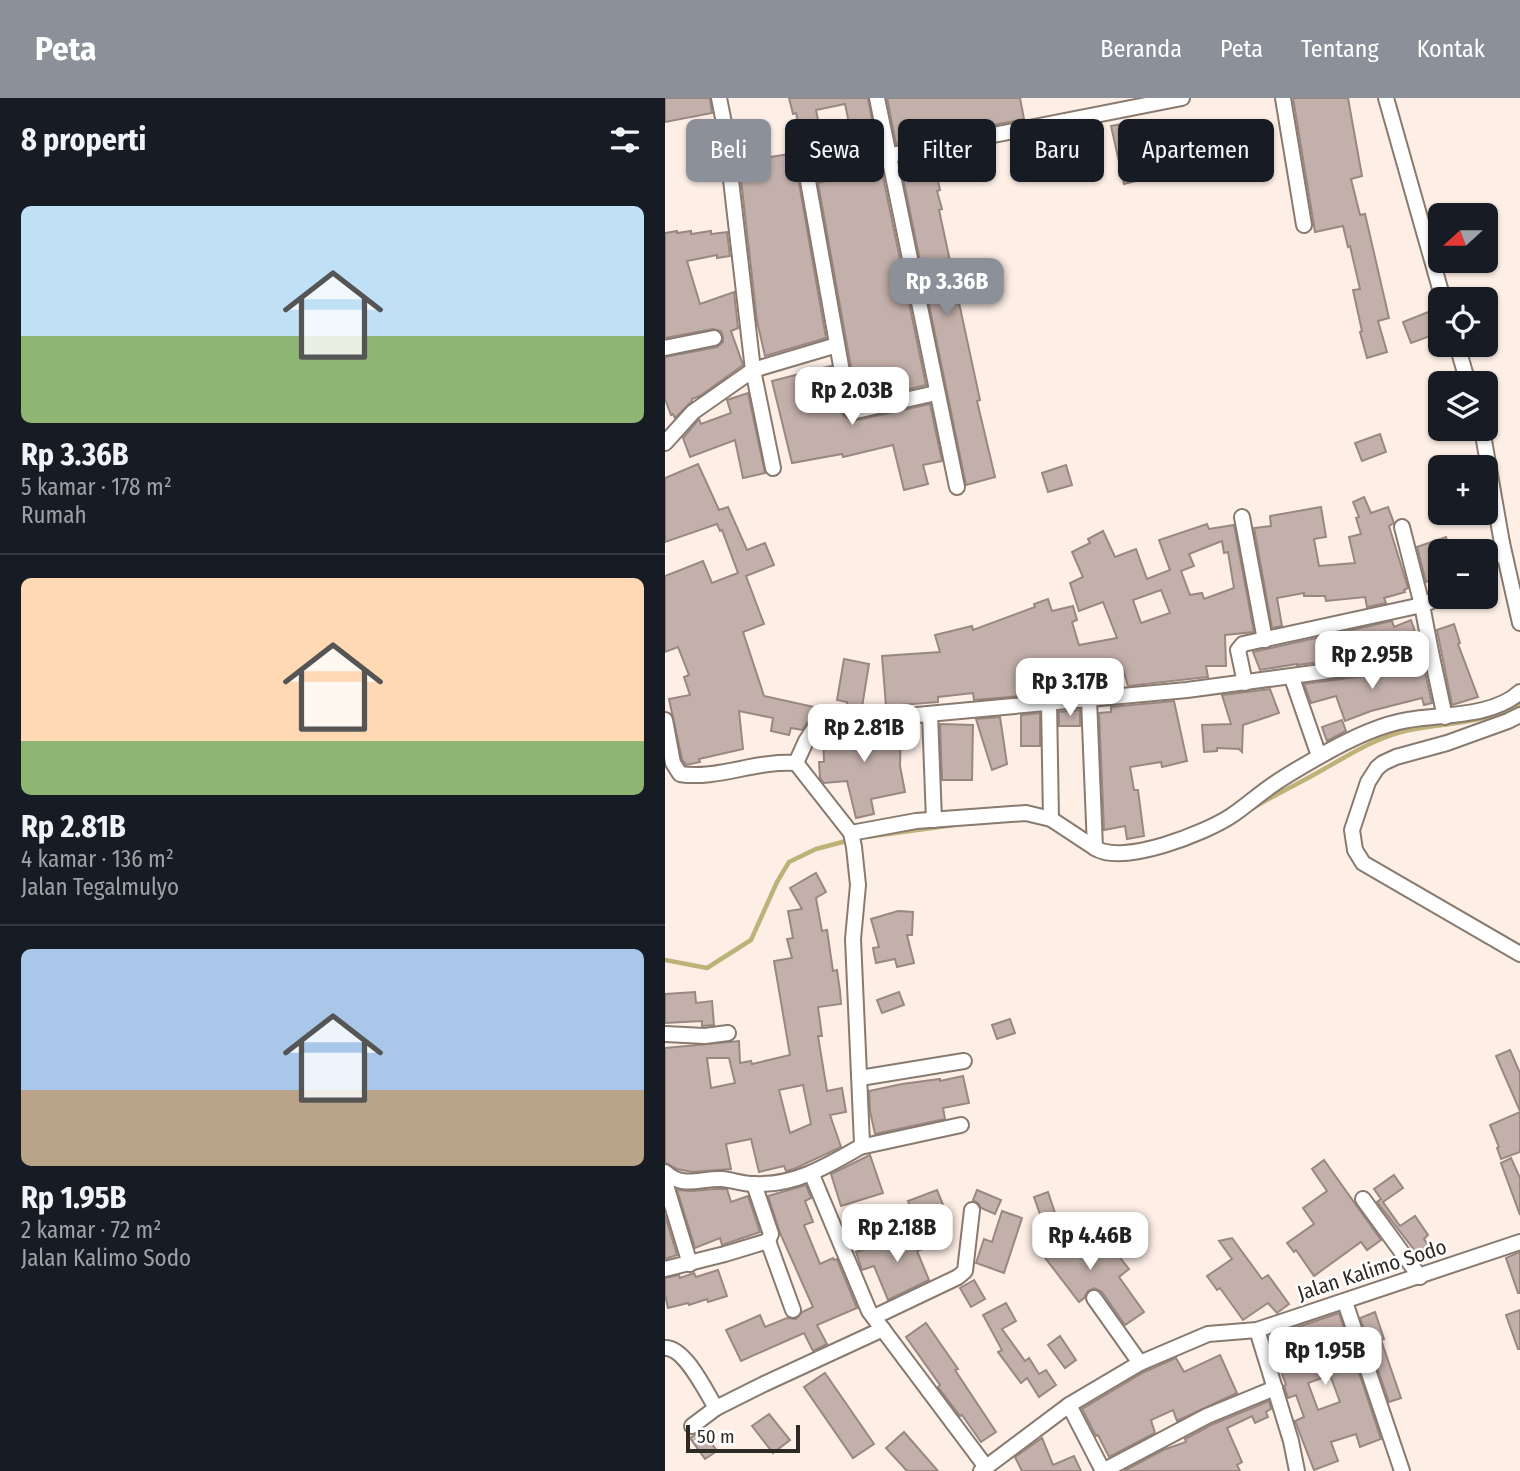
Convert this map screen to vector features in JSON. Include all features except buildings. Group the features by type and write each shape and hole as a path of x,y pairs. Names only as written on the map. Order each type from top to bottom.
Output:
{"street":[{"path":"719,98 753,370 773,468"},
{"path":"877,98 957,487"},
{"path":"936,393 856,411 851,410 848,405 808,181 810,174 815,170 1182,98"},
{"path":"1283,98 1304,225"},
{"path":"1386,98 1440,287"},
{"path":"665,348 714,338"},
{"path":"668,434 693,412 753,370 837,345"},
{"path":"1484,441 1502,543 1520,623"},
{"path":"1242,517 1265,640"},
{"path":"1402,527 1422,605 1445,717"},
{"path":"1498,550 1502,543"},
{"path":"1245,683 1239,646 1428,603"},
{"path":"796,763 816,726 838,717 930,714 1089,699 1292,678 1432,657"},
{"path":"1292,678 1319,757"},
{"path":"852,839 934,820 1026,813 1051,819 1105,853 1143,850 1207,828 1230,816 1275,783 1336,747 1407,720 1445,717 1500,705 1520,692"},
{"path":"1089,699 1095,848"},
{"path":"1049,703 1051,819"},
{"path":"930,714 934,820"},
{"path":"1520,715 1490,728 1383,762 1368,782 1352,830 1355,850 1363,863 1520,954"},
{"path":"665,720 673,763 680,774 699,775 778,762 796,763"},
{"path":"796,763 852,839 858,885 853,939 863,1137 860,1147"},
{"path":"665,1034 728,1034"},
{"path":"860,1078 964,1061"},
{"path":"665,1172 676,1181 720,1179 754,1184 811,1175 860,1147 961,1125"},
{"path":"811,1175 868,1309 984,1469"},
{"path":"665,1182 690,1264"},
{"path":"754,1184 771,1234 768,1241 793,1310"},
{"path":"1363,1199 1420,1277"},
{"path":"868,1309 958,1277 965,1271 972,1210"},
{"path":"665,1269 768,1241"},
{"name":"Jalan Kalimo Sodo","path":"984,1469 1069,1405 1140,1363 1207,1334 1257,1330 1520,1242"},
{"path":"1094,1298 1140,1363"},
{"path":"1345,1302 1402,1471"},
{"path":"692,1426 716,1408 883,1329"},
{"path":"1257,1330 1294,1451 1297,1471"},
{"path":"665,1348 671,1348 682,1355 716,1408"},
{"path":"1069,1405 1103,1471 1207,1416 1275,1388"}],"waterway":[{"path":"1253,808 1380,739 1416,729 1477,720 1520,703"},
{"path":"866,837 954,825"},
{"path":"665,960 707,968 751,940 789,862 816,849 850,840"},
{"path":"1093,854 1111,859"}]}
